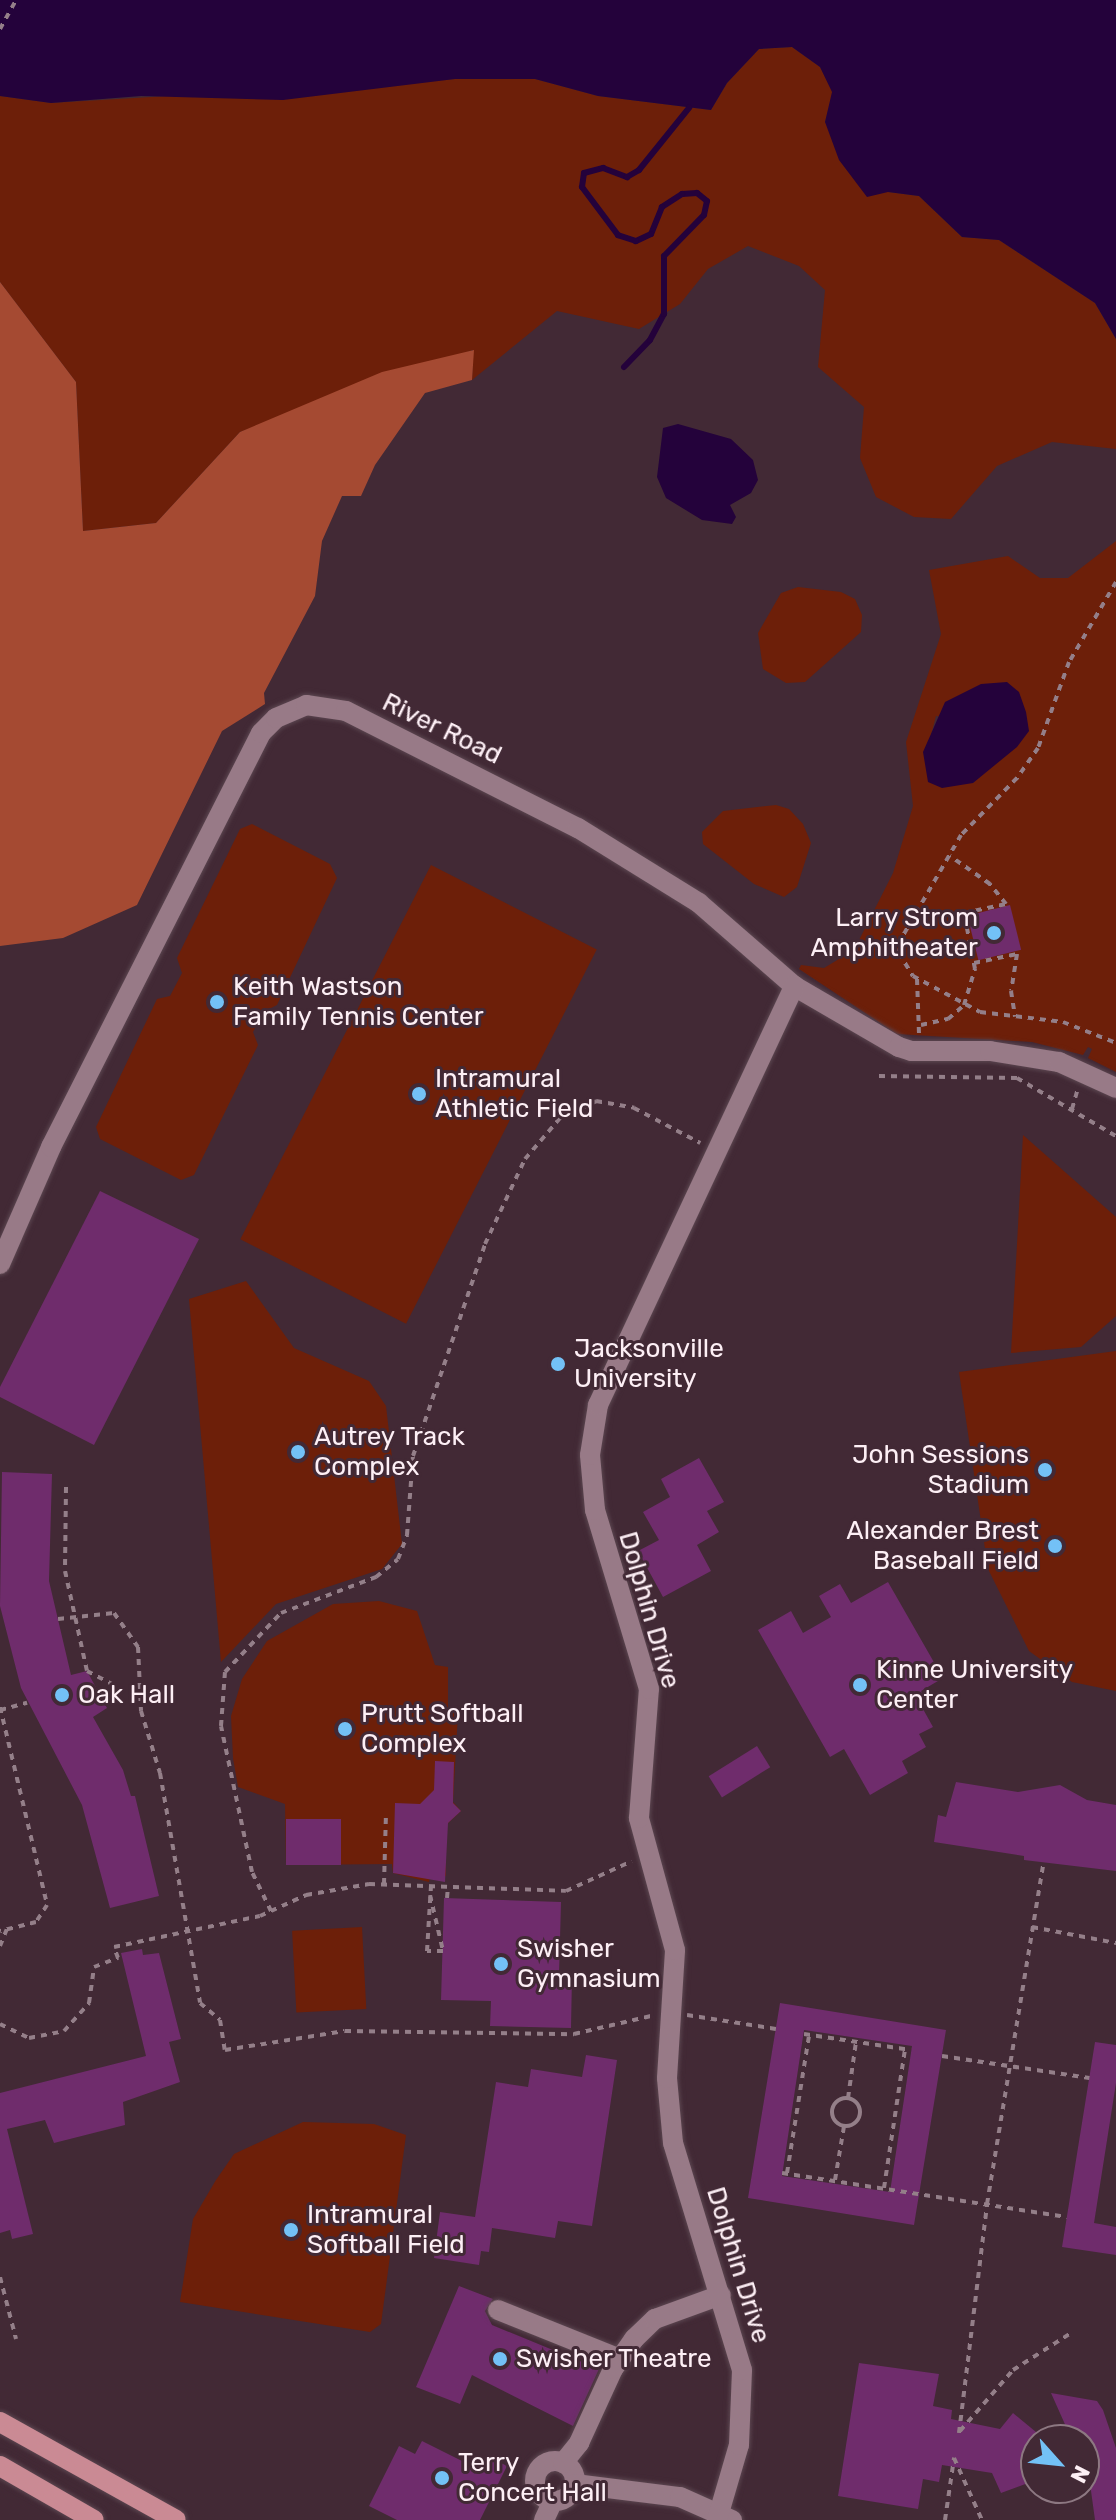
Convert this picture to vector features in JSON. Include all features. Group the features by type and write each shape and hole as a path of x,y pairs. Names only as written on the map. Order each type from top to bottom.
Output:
{"main road":[{"path":"0,2422 176,2520"},
{"path":"0,2466 94,2520"}],"street":[{"name":"River Road","path":"0,1264 51,1147 261,733 296,708 316,704 346,711 578,828 699,903 794,986 911,1051 990,1051 1059,1062 1116,1088"},
{"name":"Dolphin Drive","path":"717,2518 729,2486 745,2408 742,2370 673,2143 667,2078 675,2013 675,1950 639,1818 649,1689 595,1510 590,1455 598,1405 794,986"},
{"path":"563,2463 579,2443 620,2359 655,2319 721,2295"},
{"path":"498,2310 620,2359"},
{"path":"563,2463 573,2471 575,2484 565,2498 553,2501 542,2496 535,2479 545,2464 563,2463"},
{"path":"575,2484 680,2497 717,2518"},
{"path":"544,2520 553,2501"}],"path":[{"path":"0,29 16,0"},
{"path":"1116,582 1069,662 1038,748 1017,778 972,819 902,937 903,964 917,979 964,1005 1015,1017 1063,1022 1116,1043"},
{"path":"921,1025 948,1019 964,1005 974,963 964,913 1006,904 990,884 950,856"},
{"path":"974,963 1017,954 1011,991 1015,1017"},
{"path":"917,979 914,1000 921,1025 918,1038"},
{"path":"879,1076 1017,1078 1116,1136"},
{"path":"1072,1109 1079,1081"},
{"path":"271,1911 252,1872 221,1726 225,1672 281,1613 376,1577 398,1559 407,1535 413,1456 485,1244 525,1159 560,1118 596,1101 634,1108 717,1152"},
{"path":"66,1487 65,1571 87,1671 141,1699"},
{"path":"58,1619 102,1610 126,1624 138,1647 141,1699 160,1773 200,2003 220,2020 225,2050 345,2031 574,2034 675,2013 776,2029"},
{"path":"0,1931 36,1922 47,1905 0,1709 27,1703"},
{"path":"384,1884 386,1812"},
{"path":"0,2024 29,2038 64,2031 89,2003 94,1967 118,1958 114,1947 186,1933 271,1911 306,1895 384,1884 421,1883 431,1886 566,1891 648,1853"},
{"path":"1043,1865 1007,2067 959,2433 1013,2370 1071,2333"},
{"path":"430,1895 443,1951 427,1951 430,1895 431,1886"},
{"path":"447,1898 448,1886"},
{"path":"1032,1927 1116,1943"},
{"path":"0,1946 7,1929"},
{"path":"884,2188 908,2050 806,2035 785,2173 1067,2217"},
{"path":"848,2098 856,2042"},
{"path":"942,2056 1089,2078"},
{"path":"844,2126 833,2117 833,2107 848,2098"},
{"path":"844,2126 856,2122 860,2114 856,2101 848,2098"},
{"path":"835,2180 844,2126"},
{"path":"0,2277 16,2339"},
{"path":"945,2520 954,2458 982,2520"}],"shaded area":[{"path":"0,0 1116,0 1116,339 1095,303 999,240 962,237 919,196 888,192 867,197 839,160 825,122 832,92 820,67 792,47 759,49 727,83 711,110 598,96 535,79 455,79 283,100 141,96 51,103 0,96"},
{"path":"792,47 820,67 833,92 825,122 888,192 919,196 962,237 999,240 1095,303 1116,339 1116,449 1052,442 997,466 951,519 914,517 876,497 860,458 864,407 818,367 825,290 799,266 748,246 708,269 680,304 639,329 557,311 472,380 473,350 240,432 156,523 83,531 76,382 0,282 0,96 51,103 455,79 535,79 598,96 711,110 727,83 759,49"},
{"path":"0,282 76,382 83,531 156,523 240,432 382,372 474,350 472,380 425,393 375,465 361,496 342,496 322,541 315,596 264,693 265,704 222,731 137,905 63,938 0,946"},
{"path":"678,424 731,439 753,460 758,480 751,493 730,505 736,517 732,524 702,520 666,498 657,477 663,428"},
{"path":"1116,541 1116,1072 1088,1058 1092,1049 1088,1047 1083,1055 1032,1042 897,1034 799,969 801,965 824,968 854,950 893,873 913,806 906,742 941,634 929,570 1008,556 1040,578 1068,578","holes":["936,716 1029,731 973,783 931,735"]},
{"path":"798,587 841,592 855,599 862,615 861,632 805,682 786,683 763,669 758,633 781,593"},
{"path":"1007,682 1019,692 1029,731 1017,747 973,783 942,788 928,782 923,752 945,702 981,684"},
{"path":"776,805 789,809 803,824 811,843 797,887 784,897 754,884 703,844 702,832 723,811"},
{"name":"Keith Wastson Family Tennis Center","path":"252,824 330,864 337,878 277,1005 263,1012 253,1032 258,1045 194,1175 181,1180 100,1139 96,1127 157,999 170,996 182,973 177,958 240,829"},
{"name":"Intramural Athletic Field","path":"431,865 597,949 406,1324 240,1239"},
{"path":"1023,1135 1116,1217 1116,1316 1081,1347 1011,1353"},
{"name":"Autrey Track Complex","path":"246,1281 294,1348 369,1381 386,1406 402,1544 382,1569 276,1604 221,1662 189,1299"},
{"name":"John Sessions Stadium","path":"1116,1351 1116,1691 1072,1682 1029,1651 988,1569 959,1372"},
{"name":"Prutt Softball Complex","path":"379,1601 417,1611 435,1665 448,1667 448,1712 458,1713 453,1802 461,1811 445,1826 446,1876 430,1876 429,1882 393,1873 392,1864 286,1865 285,1804 238,1787 231,1716 242,1679 267,1641 333,1604"},
{"path":"362,1927 366,2009 296,2013 292,1931"},
{"name":"Intramural Softball Field","path":"303,2122 374,2124 406,2135 381,2324 370,2332 180,2302 193,2219 216,2180 234,2154"}],"building":[{"name":"Larry Strom Amphitheater","path":"1010,905 1021,950 978,960 967,916"},
{"path":"100,1191 199,1239 94,1445 0,1397 0,1387"},
{"path":"699,1458 724,1502 707,1511 719,1532 697,1545 711,1571 663,1597 638,1551 659,1540 643,1512 670,1497 661,1479"},
{"name":"Oak Hall","path":"2,1472 52,1474 49,1581 71,1675 87,1671 107,1708 93,1717 123,1770 131,1796 135,1796 159,1896 110,1908 82,1805 21,1688 0,1606"},
{"name":"Kinne University Center","path":"888,1582 943,1678 921,1691 930,1705 923,1709 933,1727 919,1734 926,1747 902,1761 908,1773 870,1795 844,1749 830,1757 758,1630 791,1611 803,1633 831,1617 819,1596 840,1584 851,1603"},
{"path":"757,1746 770,1767 722,1797 709,1776"},
{"path":"435,1761 454,1762 453,1803 461,1811 448,1823 445,1882 393,1873 395,1803 420,1804 434,1790"},
{"path":"956,1782 1018,1792 1060,1785 1087,1800 1116,1805 1116,1871 1024,1860 1024,1856 934,1842 938,1815 946,1817"},
{"path":"286,1819 341,1819 341,1865 286,1865"},
{"name":"Swisher Gymnasium","path":"444,1898 561,1902 559,1976 572,1976 571,2028 490,2026 491,2001 441,2000"},
{"path":"142,1949 143,1955 159,1953 181,2039 169,2042 180,2082 123,2102 125,2125 54,2143 45,2120 7,2129 33,2234 12,2239 10,2230 0,2233 0,2093 146,2056 121,1953"},
{"path":"780,2003 946,2030 914,2225 748,2198","holes":["804,2030 912,2046 890,2192 782,2176"]},
{"path":"1095,2042 1116,2045 1116,2083 1094,2223 1116,2227 1116,2255 1062,2247"},
{"path":"586,2055 617,2060 592,2226 558,2221 555,2238 492,2228 489,2252 481,2251 479,2265 434,2258 440,2212 475,2217 496,2082 528,2087 531,2069 582,2077"},
{"name":"Swisher Theatre","path":"459,2286 493,2299 485,2311 492,2325 599,2369 573,2426 472,2375 460,2404 416,2387"},
{"path":"859,2363 939,2374 933,2406 952,2410 951,2419 1000,2429 1013,2413 1026,2424 1020,2424 1020,2486 1001,2493 992,2473 942,2465 939,2482 923,2479 918,2509 838,2496"},
{"path":"1051,2393 1097,2401 1103,2410 1116,2448 1116,2520 1095,2520 1093,2504 1100,2504 1100,2424 1065,2424"},
{"name":"Terry Concert Hall","path":"422,2441 482,2471 489,2457 507,2466 480,2520 397,2520 369,2506 399,2446 415,2454"}],"waterway":[{"path":"624,367 650,340 664,314 664,256 704,215 707,201 697,193 682,194 662,207 651,234 636,241 618,235 582,187 584,173 603,168 627,177 639,170 689,108"}],"place":[{"name":"Larry Strom Amphitheater","path":"994,933"},
{"name":"Keith Wastson Family Tennis Center","path":"217,1002"},
{"name":"Intramural Athletic Field","path":"419,1094"},
{"name":"Jacksonville University","path":"558,1364"},
{"name":"Autrey Track Complex","path":"298,1452"},
{"name":"John Sessions Stadium","path":"1045,1470"},
{"name":"Alexander Brest Baseball Field","path":"1055,1546"},
{"name":"Kinne University Center","path":"860,1685"},
{"name":"Oak Hall","path":"62,1695"},
{"name":"Prutt Softball Complex","path":"345,1729"},
{"name":"Swisher Gymnasium","path":"501,1964"},
{"name":"Intramural Softball Field","path":"291,2230"},
{"name":"Swisher Theatre","path":"500,2359"},
{"name":"Terry Concert Hall","path":"442,2478"}]}
